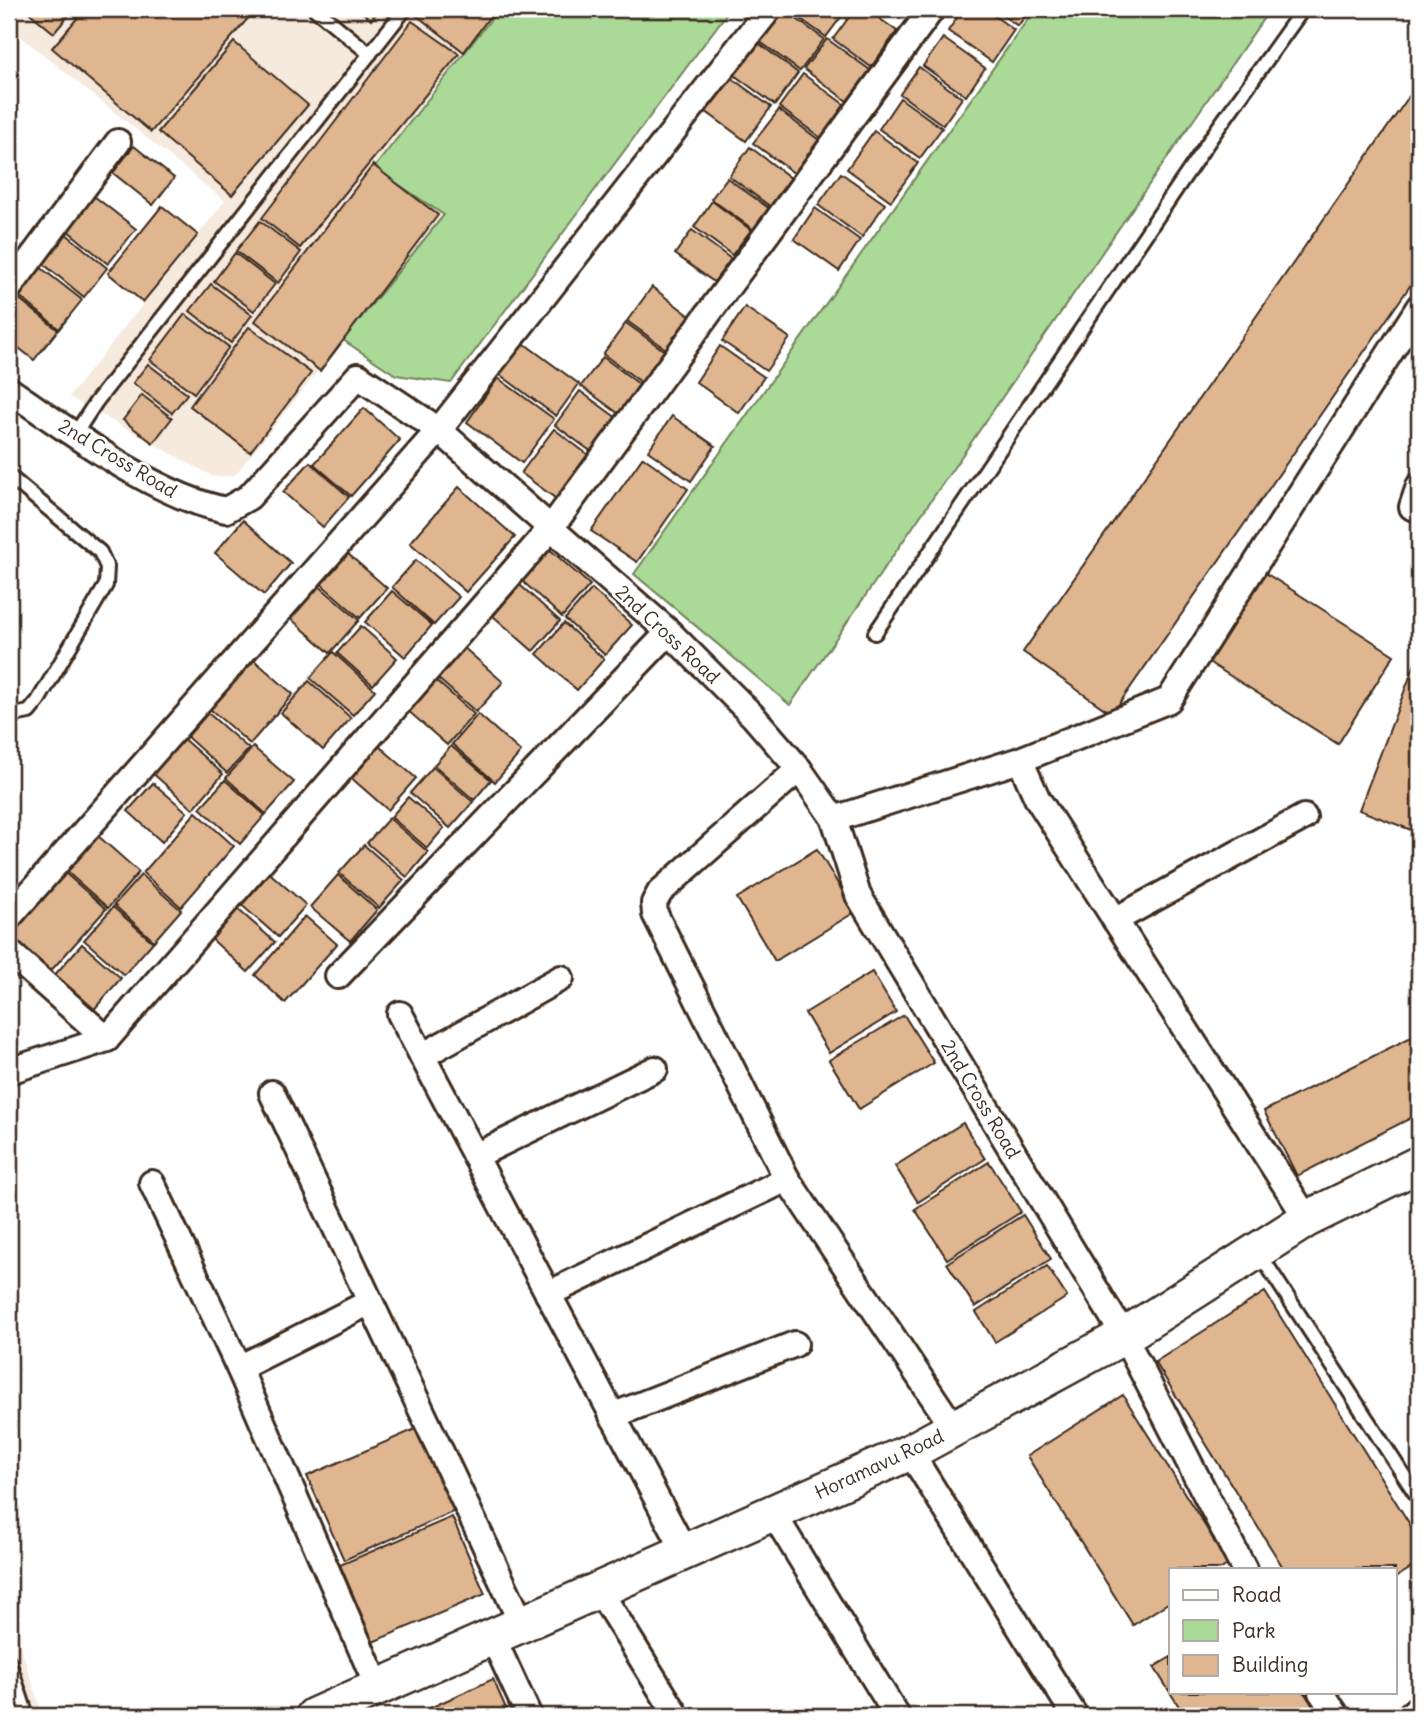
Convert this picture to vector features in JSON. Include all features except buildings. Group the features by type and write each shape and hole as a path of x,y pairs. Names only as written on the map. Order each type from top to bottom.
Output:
{"street":[{"path":"9,917 439,430 769,9"},
{"path":"9,1071 107,1039 551,528 932,9"},
{"path":"9,288 118,142"},
{"path":"834,819 1020,760 1169,700 1419,307"},
{"name":"2nd Cross Road","path":"9,390 163,487 199,505 226,510 249,497 358,376 439,430 669,632 753,716 799,769 834,819 858,895 1124,1336 1243,1568"},
{"path":"338,976 669,632"},
{"path":"1020,760 1037,799 1307,1219"},
{"path":"799,769 670,883 654,903 658,924 788,1179 955,1430"},
{"path":"1115,920 1304,817"},
{"path":"9,952 107,1039"},
{"path":"422,1056 562,978"},
{"path":"400,1014 685,1552"},
{"path":"475,1156 654,1069"},
{"path":"272,1093 370,1302 507,1631 528,1716"},
{"name":"Horamavu Road","path":"314,1716 955,1430 1124,1336 1307,1219 1419,1164"},
{"path":"548,1294 788,1179"},
{"path":"152,1182 239,1368 378,1688"},
{"path":"239,1368 370,1302"},
{"path":"612,1416 795,1344"},
{"path":"910,1452 1075,1716"},
{"path":"773,1513 897,1716"},
{"path":"599,1590 677,1716"},
{"path":"1322,1694 1337,1716"}],"lane":[{"path":"315,9 370,54"},
{"path":"75,434 96,402 405,9"},
{"path":"875,634 1213,135 1303,9"},
{"path":"9,475 100,552 107,567 106,585 38,701 29,712 9,716"},
{"path":"1257,1251 1419,1499"},
{"path":"9,1661 27,1716"},
{"path":"1400,1716 1419,1699"}],"shaded area":[{"path":"9,9 499,9 375,167 444,214 235,475 214,477 69,397 225,201 9,27"},
{"path":"9,1611 43,1716 9,1716"}],"green space":[{"path":"499,9 730,9 451,383 396,375 343,340 444,215 374,168"},
{"path":"1035,9 1270,9 790,705 634,574"}]}
